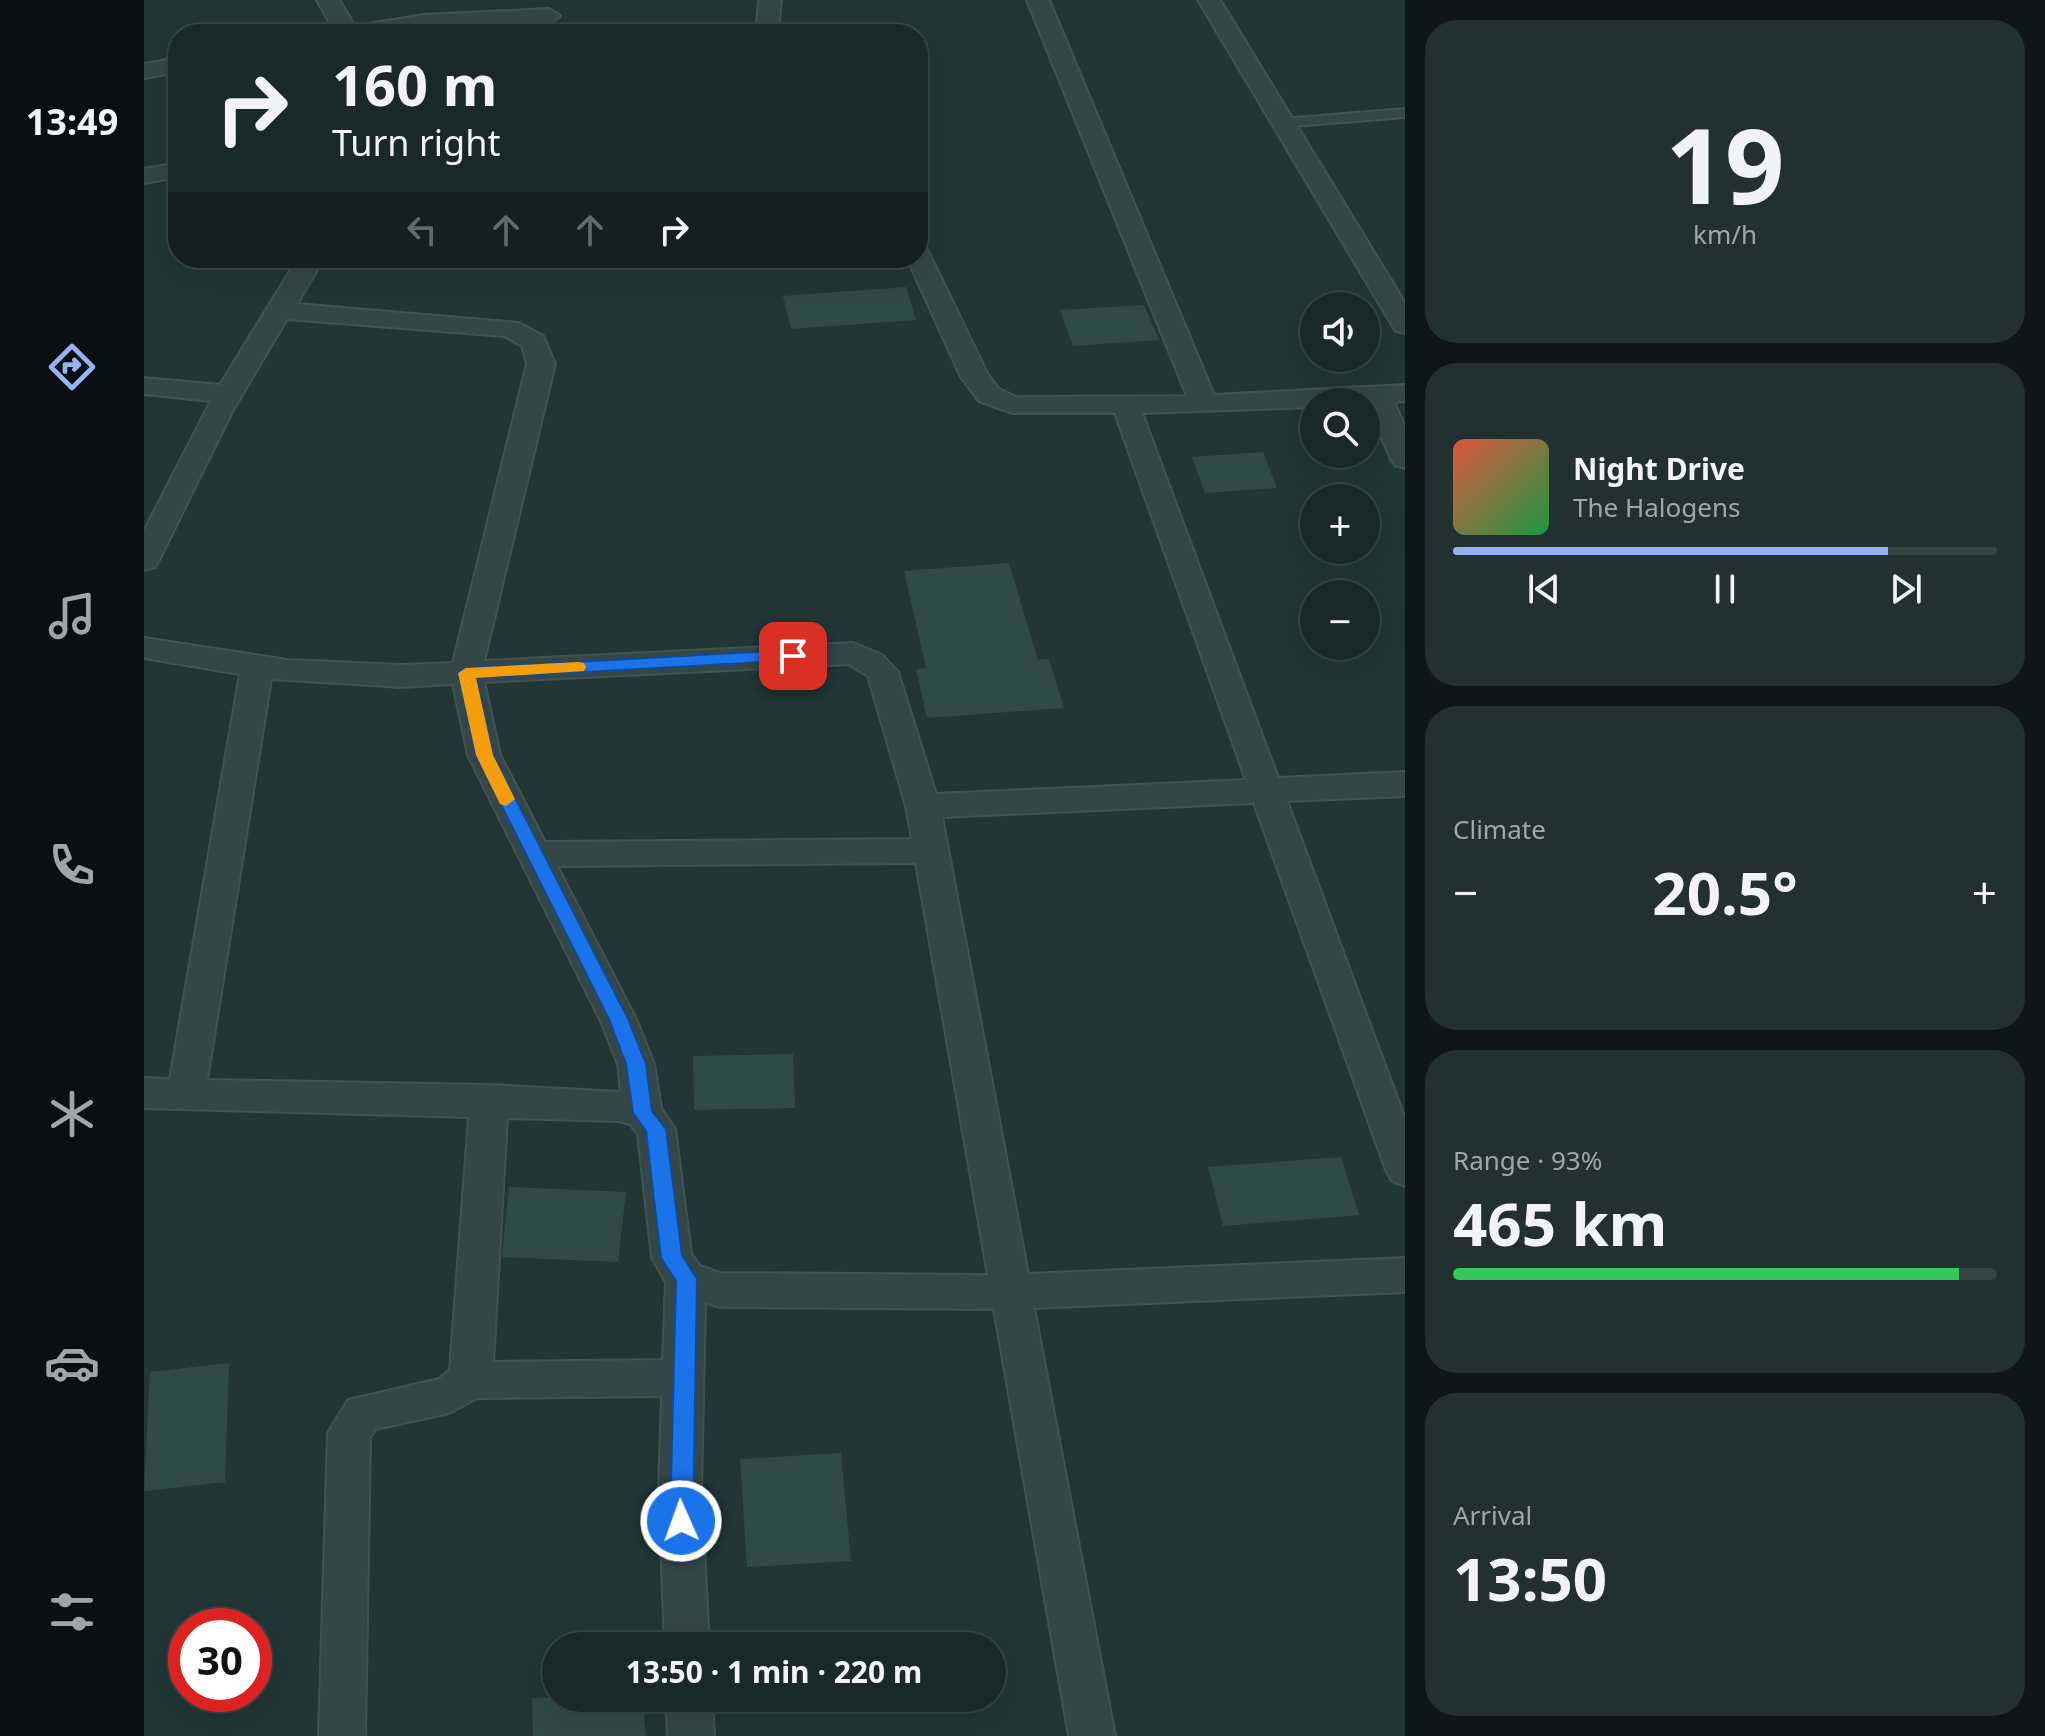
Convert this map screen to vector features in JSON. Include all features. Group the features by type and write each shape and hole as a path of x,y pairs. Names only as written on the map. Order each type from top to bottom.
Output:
{"street":[{"path":"328,0 342,24"},
{"path":"768,24 770,0"},
{"path":"1038,0 1204,404"},
{"path":"1209,0 1405,325"},
{"path":"411,24 475,10 549,17"},
{"path":"144,71 168,67"},
{"path":"144,176 168,172"},
{"path":"144,560 229,394 305,268"},
{"path":"924,268 975,377 989,395 1012,405 1126,406 1300,399"},
{"path":"278,310 510,329 534,342 541,364 466,673 484,755 618,1019 636,1064 643,1113 656,1129 672,1258 686,1279 680,1490 686,1632"},
{"path":"144,386 229,394"},
{"path":"1380,395 1405,393"},
{"path":"1380,402 1405,459"},
{"path":"1126,406 1405,1170"},
{"path":"144,648 257,667 340,674 466,673 853,653 882,672 923,806 1092,1736"},
{"path":"186,1093 257,667"},
{"path":"923,806 1405,784"},
{"path":"533,854 931,851"},
{"path":"144,1093 489,1100 618,1106 643,1113"},
{"path":"469,1380 474,1353 489,1100"},
{"path":"686,1279 720,1290 1012,1292 1405,1275"},
{"path":"342,1736 349,1433 363,1413 449,1395 469,1380 683,1378"},
{"path":"690,1712 691,1736"}],"lane":[{"path":"1283,123 1405,113"}],"building":[{"path":"906,287 916,320 791,329 783,296"},
{"path":"1144,305 1159,340 1073,346 1060,310"},
{"path":"1263,452 1277,488 1205,493 1192,457"},
{"path":"1009,563 1038,660 1049,659 1064,708 927,718 916,669 926,668 904,571"},
{"path":"793,1054 795,1108 694,1110 693,1056"},
{"path":"1341,1157 1359,1215 1223,1226 1208,1167"},
{"path":"509,1187 626,1192 618,1262 502,1257"},
{"path":"229,1363 225,1482 144,1491 150,1372"},
{"path":"841,1453 851,1561 747,1567 740,1459"},
{"path":"532,1698 542,1698 542,1712 644,1712 646,1736 533,1736"}],"slow traffic":[{"path":"506,799 484,755 466,673 578,667"}],"route":[{"path":"681,1521 686,1279 672,1258 656,1129 643,1113 636,1064 618,1019 484,755 466,673 793,656"}]}
